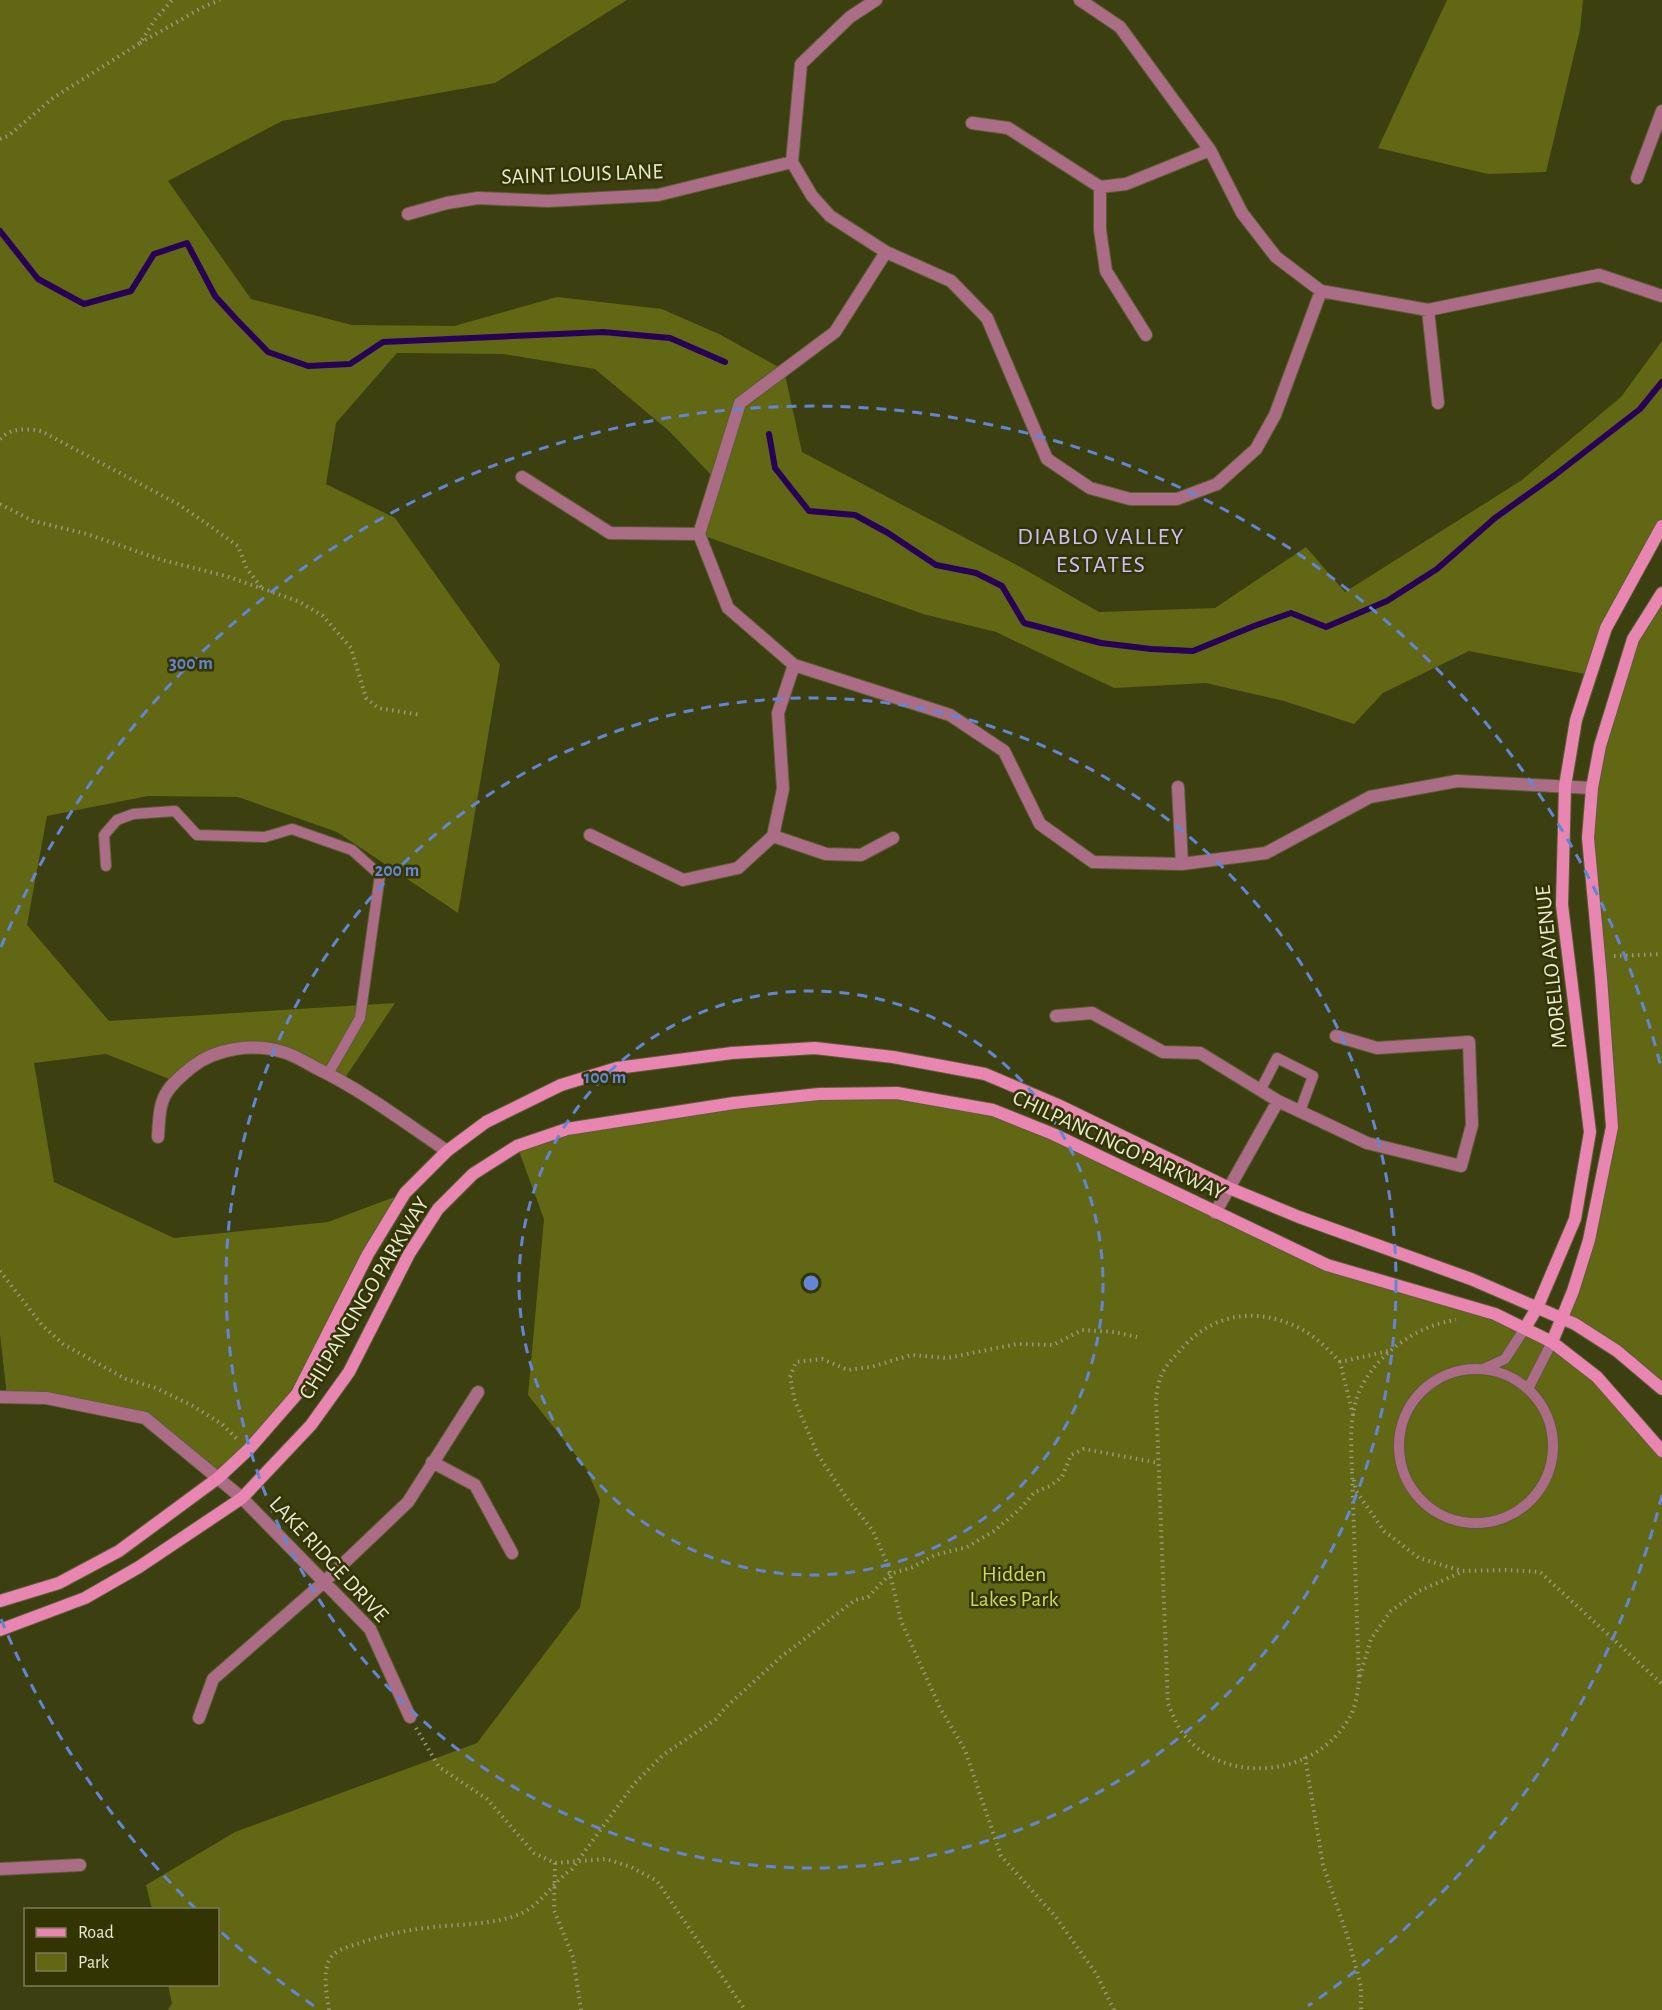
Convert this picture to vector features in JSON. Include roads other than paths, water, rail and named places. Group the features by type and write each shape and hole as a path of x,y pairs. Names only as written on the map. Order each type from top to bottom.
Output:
{"street":[{"path":"876,0 850,17 801,64 792,162 812,196 830,216 886,252 951,281 987,318 1047,459 1090,488 1130,499 1177,499 1217,484 1256,449 1275,415 1321,291"},
{"path":"1080,0 1120,27 1210,150 1242,213 1276,257 1321,291 1428,310 1599,274 1662,296"},
{"path":"1637,178 1662,111"},
{"path":"972,123 1008,129 1100,187 1126,184 1210,150"},
{"name":"SAINT LOUIS LANE","path":"408,214 447,203 478,198 548,201 658,195 792,162"},
{"path":"1100,187 1100,230 1106,271 1146,335"},
{"path":"886,252 835,332 740,403 699,534 728,608 794,665 950,715 1004,751 1040,824 1093,862 1182,864 1266,853 1370,797 1457,781 1592,788"},
{"path":"1428,310 1438,403"},
{"path":"522,477 610,533 699,534"},
{"name":"MORELLO AVENUE","path":"1525,1328 1537,1308 1575,1219 1590,1132 1562,905 1565,786 1576,720 1605,628 1662,526"},
{"name":"MORELLO AVENUE","path":"1552,1342 1573,1291 1589,1240 1612,1127 1588,838 1592,788 1600,746 1633,639 1662,593"},
{"path":"590,835 683,880 738,868 772,836 783,789 778,713 794,665"},
{"path":"1178,787 1182,864"},
{"path":"772,836 826,854 861,855 893,838"},
{"path":"1056,1016 1092,1013 1163,1052 1200,1053 1278,1101 1367,1143 1461,1166 1472,1125 1469,1042 1377,1048 1336,1036"},
{"path":"158,1137 159,1111 164,1094 174,1081 212,1054 262,1047 284,1052 343,1081 447,1151"},
{"name":"CHILPANCINGO PARKWAY","path":"0,1601 59,1583 119,1551 218,1478 249,1449 297,1394 368,1254 405,1194 447,1151 486,1122 561,1085 617,1068 732,1053 815,1048 893,1057 985,1074 1058,1106 1229,1188 1299,1218 1471,1279 1537,1308"},
{"name":"CHILPANCINGO PARKWAY","path":"0,1630 85,1598 139,1567 242,1498 311,1425 349,1372 409,1254 438,1209 473,1174 517,1146 567,1129 734,1103 819,1094 897,1093 993,1110 1053,1134 1327,1265 1495,1314 1552,1342"},
{"path":"1215,1213 1278,1101"},
{"path":"1537,1308 1575,1324 1617,1351 1662,1389"},
{"path":"1552,1342 1598,1377 1662,1451"},
{"path":"199,1718 213,1679 324,1582 408,1502 478,1392"},
{"name":"LAKE RIDGE DRIVE","path":"0,1397 46,1398 145,1418 242,1498 370,1629 410,1717"},
{"path":"432,1462 475,1485 512,1553"},
{"path":"0,1869 80,1865"}],"lane":[{"path":"106,866 104,835 117,820 133,814 175,811 196,835 265,837 292,829 352,850 380,875 360,1018 328,1074"},
{"path":"1261,1089 1277,1058 1313,1076 1300,1111"},
{"path":"1483,1369 1505,1359 1525,1328"},
{"path":"1528,1389 1552,1342"},
{"path":"1466,1369 1483,1369 1508,1376 1528,1389 1542,1405 1550,1423 1554,1442 1552,1463 1542,1486 1522,1508 1511,1515 1490,1522 1466,1522 1440,1514 1421,1500 1407,1480 1399,1453 1404,1418 1412,1403 1427,1386 1444,1376 1466,1369"}],"waterway":[{"path":"0,231 38,279 84,304 131,291 154,254 187,243 215,296 268,352 308,366 350,364 383,342 603,332 670,338 725,362"},
{"path":"769,434 775,468 809,511 855,515 888,533 936,565 976,573 1002,586 1024,623 1101,643 1193,651 1291,613 1326,627 1387,601 1437,569 1495,518 1640,409 1662,382"}],"district":[{"name":"DIABLO VALLEY ESTATES","path":"1101,551"}],"park label":[{"name":"Hidden Lakes Park","path":"1014,1586"}]}
